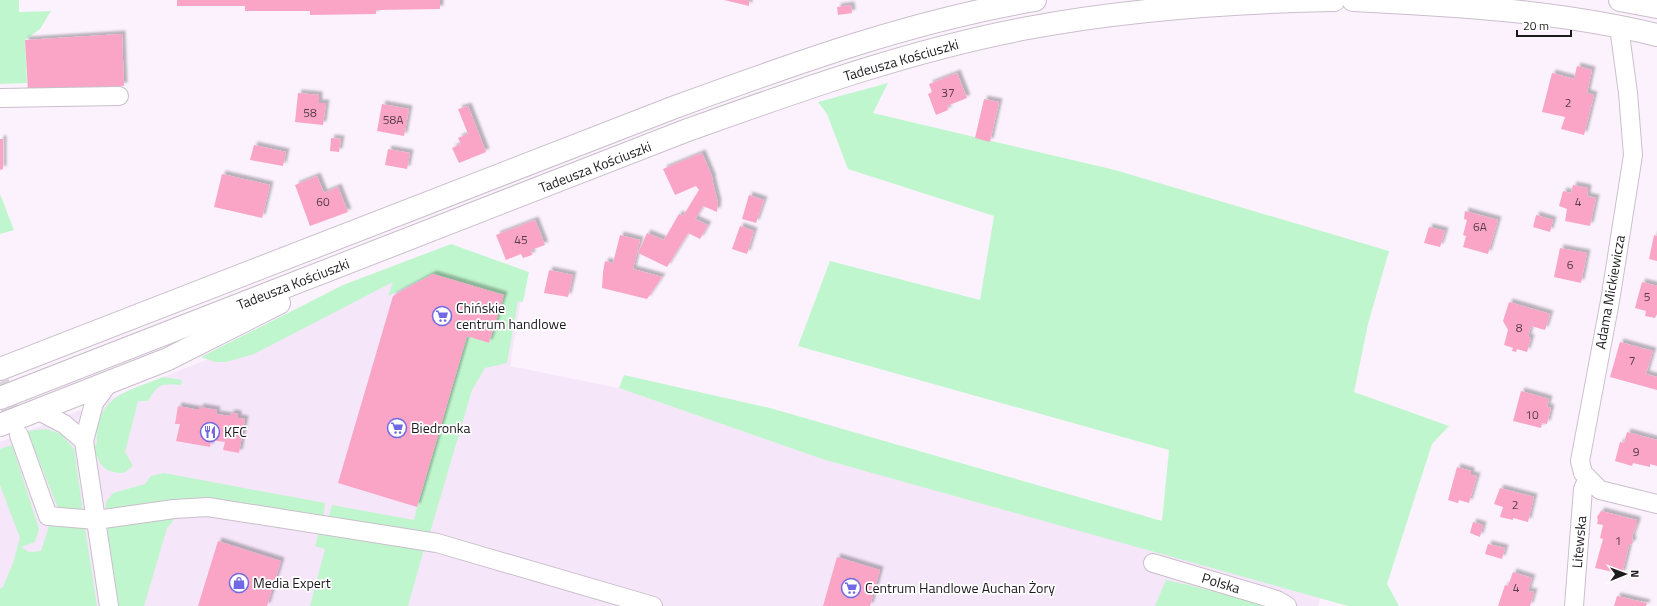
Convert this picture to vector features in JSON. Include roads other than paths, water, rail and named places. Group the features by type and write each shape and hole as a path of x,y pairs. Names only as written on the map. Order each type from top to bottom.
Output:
{"main road":[{"name":"Tadeusza Kościuszki","path":"0,369 775,70 872,39 954,17 1035,0"},
{"name":"Tadeusza Kościuszki","path":"0,398 685,131 780,97 869,68 958,44 1027,28 1146,10 1209,5 1334,0"},
{"path":"1353,0 1503,10 1618,27 1657,35"},
{"path":"1620,0 1657,7"},
{"path":"0,425 111,380 168,359 281,302 336,267"}],"street":[{"name":"Adama Mickiewicza","path":"1618,27 1628,93 1633,155 1610,301 1580,461 1583,474 1600,490 1657,504"},
{"path":"0,98 118,96"},
{"path":"109,606 84,441 94,403 111,380"},
{"path":"37,410 64,424 84,441"},
{"path":"19,435 48,516 96,520 174,509 208,508 437,543 653,606"},
{"name":"Litewska","path":"1574,606 1583,489 1588,478"},
{"name":"Polska","path":"1153,563 1277,600 1287,606"}],"tunnel":[{"path":"0,382 18,432"}],"place":[{"name":"Chińskie centrum handlowe","path":"442,316"},
{"name":"Biedronka","path":"397,428"},
{"name":"KFC","path":"210,432"},
{"name":"Media Expert","path":"239,583"},
{"name":"Centrum Handlowe Auchan Żory","path":"851,588"}]}
